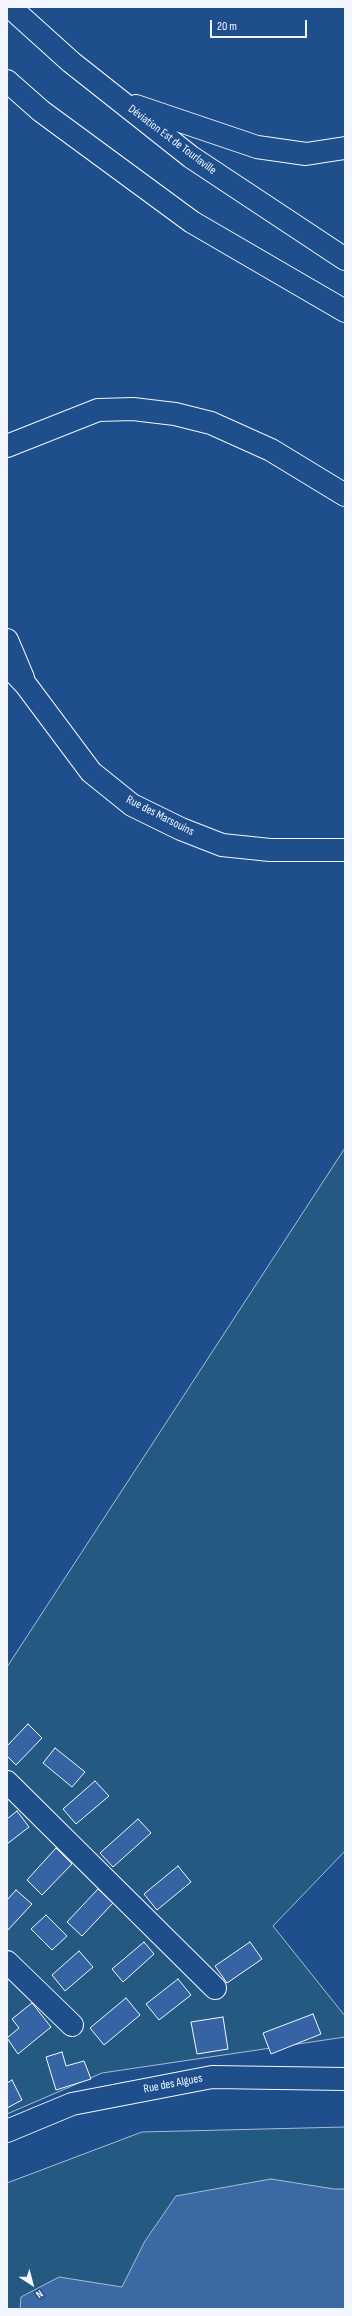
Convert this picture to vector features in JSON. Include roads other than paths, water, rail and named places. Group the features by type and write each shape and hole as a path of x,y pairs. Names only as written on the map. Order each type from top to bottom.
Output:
{"main road":[{"name":"Déviation Est de Tourlaville","path":"10,7 71,62 191,156 345,259"},
{"path":"7,81 41,111 192,222 345,311"},
{"path":"120,101 257,147 306,154 345,148"},
{"path":"7,446 98,410 133,409 175,414 211,423 271,450 345,495"},
{"name":"Rue des Marsouins","path":"7,640 26,685"},
{"name":"Rue des Marsouins","path":"7,665 26,685 90,772 132,805 181,829 222,845 270,850 345,850"},
{"path":"7,1782 215,1988"},
{"path":"7,1962 72,2025"},
{"name":"Rue des Algues","path":"7,2130 72,2104 212,2077 345,2080"}]}
